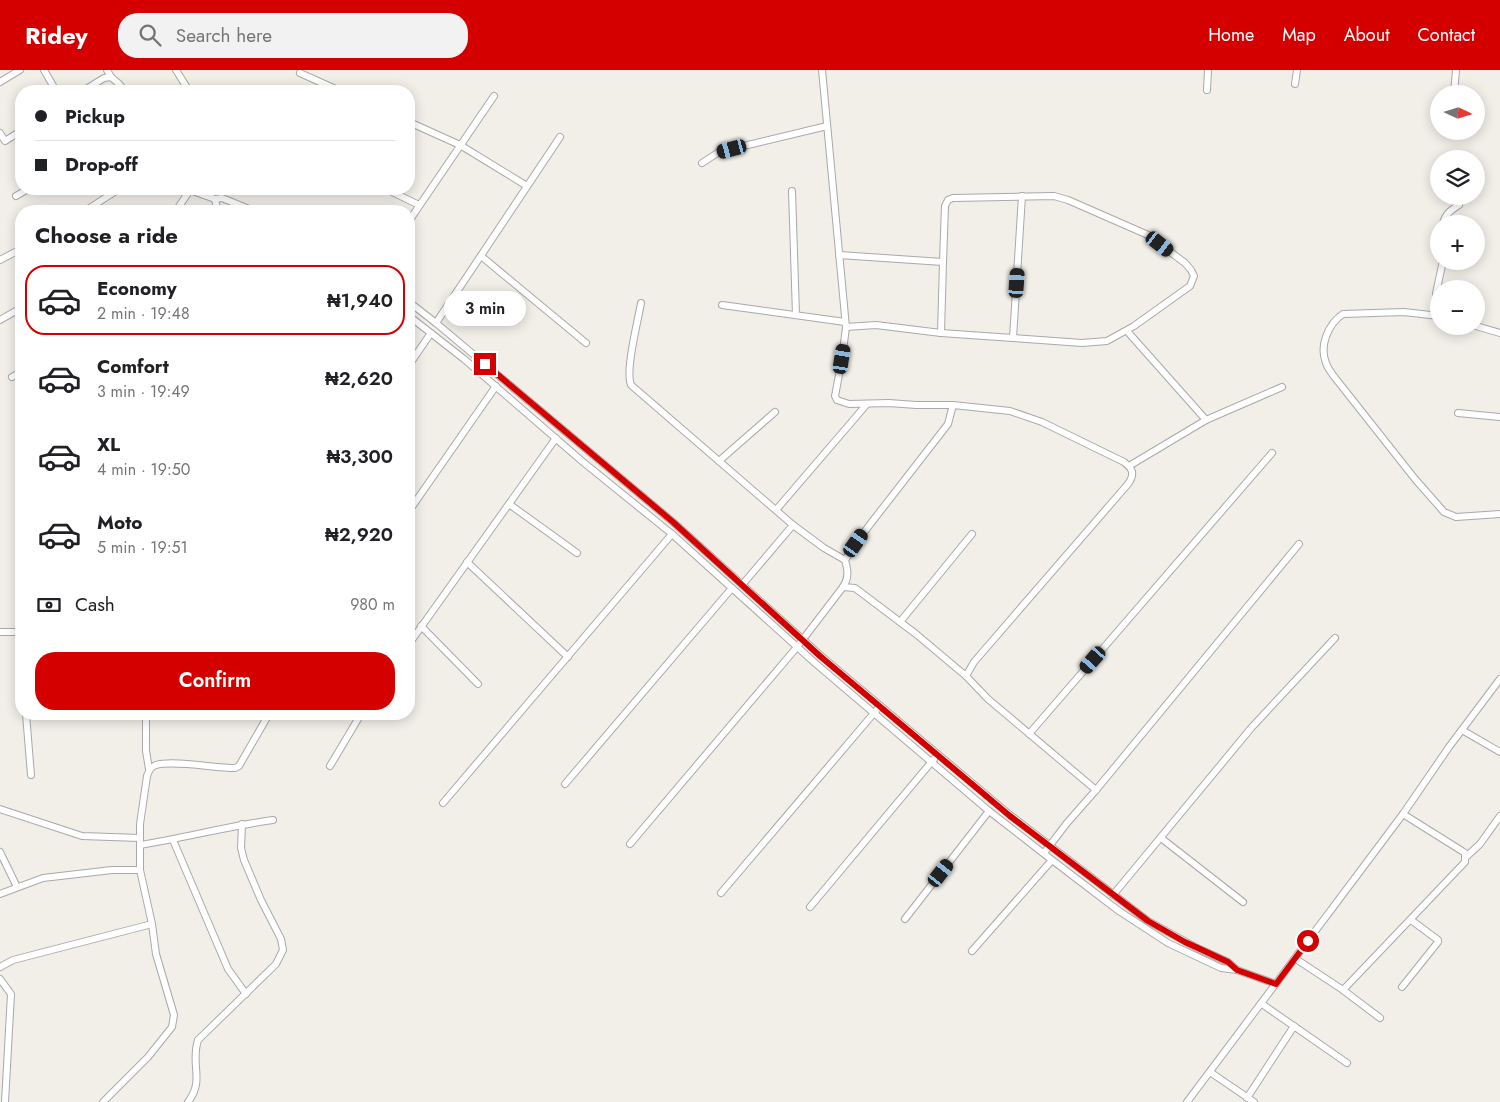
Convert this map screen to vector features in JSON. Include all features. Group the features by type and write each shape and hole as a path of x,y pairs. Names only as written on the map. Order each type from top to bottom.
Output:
{"street":[{"path":"0,82 20,70"},
{"path":"44,70 53,85"},
{"path":"107,70 111,77 120,85"},
{"path":"176,70 185,85"},
{"path":"822,70 846,324 844,351 835,396 837,400 842,403 953,405 1010,411 1042,422 1124,462 1133,472 1128,484 974,662 966,676"},
{"path":"1207,90 1208,70"},
{"path":"1295,84 1297,70"},
{"path":"1455,85 1456,70"},
{"path":"300,73 327,85"},
{"path":"93,85 104,78 111,77"},
{"path":"415,211 494,96"},
{"path":"415,125 460,145 527,186"},
{"path":"702,163 719,152 827,126"},
{"path":"0,133 5,141 15,135"},
{"path":"436,323 560,137"},
{"path":"792,191 796,315"},
{"path":"94,205 110,195"},
{"path":"204,195 214,199 222,198 239,205"},
{"path":"398,195 419,205"},
{"path":"1013,338 1022,196"},
{"path":"722,305 846,324 876,325 941,333 1095,343 1107,341 1127,331 1190,286 1194,276 1191,270 1148,235 1068,200 1054,196 953,198 948,200 945,206 941,333"},
{"path":"214,199 216,205"},
{"path":"1446,215 1459,205"},
{"path":"0,260 15,252"},
{"path":"838,255 943,262"},
{"path":"481,256 586,343"},
{"path":"630,844 797,647 843,587 848,571 845,560 824,548 793,525 631,385 629,368 641,303"},
{"path":"415,307 673,522 802,639 1010,816 1148,921 1172,936 1228,962 1237,970"},
{"path":"0,320 15,311"},
{"path":"1430,315 1404,312 1343,314 1331,325 1325,340 1323,351 1325,362 1390,448 1444,512 1456,517 1500,514"},
{"path":"415,321 464,359 672,534 797,647 989,811 1052,860 1119,911 1168,943 1221,968 1237,970 1276,984"},
{"path":"1485,329 1500,333"},
{"path":"1127,331 1206,420"},
{"path":"415,356 431,333"},
{"path":"464,359 470,351"},
{"path":"415,503 496,386"},
{"path":"1129,466 1206,420 1282,387"},
{"path":"776,510 867,404"},
{"path":"845,560 868,527 948,424 953,405"},
{"path":"719,461 775,412"},
{"path":"1458,413 1500,417"},
{"path":"415,635 556,438"},
{"path":"569,449 576,442"},
{"path":"1029,734 1272,453"},
{"path":"509,504 577,554"},
{"path":"742,585 793,525"},
{"path":"443,803 672,534"},
{"path":"900,622 972,534"},
{"path":"1044,853 1299,544"},
{"path":"467,562 568,657"},
{"path":"843,587 856,588 900,622 966,676 988,699 1096,790"},
{"path":"565,784 732,588"},
{"path":"421,626 478,684"},
{"path":"0,632 15,632"},
{"path":"1113,896 1252,727 1335,638"},
{"path":"1187,1102 1296,959 1500,680"},
{"path":"721,893 880,706"},
{"path":"26,720 31,775"},
{"path":"103,1102 148,1057 172,1027 174,1015 156,954 152,924 140,870 140,824 149,769 146,751 146,720"},
{"path":"149,769 155,765 172,764 235,768 239,766 266,720"},
{"path":"330,766 357,720"},
{"path":"1462,730 1500,752"},
{"path":"810,907 938,754"},
{"path":"0,809 82,836 140,841 173,840 242,824 273,820"},
{"path":"904,919 989,811"},
{"path":"1403,814 1462,851 1466,857"},
{"path":"1343,990 1462,867 1466,857 1480,844 1500,816"},
{"path":"188,1102 197,1088 194,1058 198,1040 276,964 283,950 281,939 244,860 241,848 242,824"},
{"path":"1161,838 1243,902"},
{"path":"173,840 228,969 246,994"},
{"path":"0,852 17,888"},
{"path":"972,951 1052,860"},
{"path":"0,894 43,878 112,870 140,870"},
{"path":"1402,987 1438,942 1438,940 1411,920"},
{"path":"0,967 13,960 152,924"},
{"path":"1296,959 1343,990 1380,1018"},
{"path":"0,979 11,994 5,1102"},
{"path":"1262,1004 1347,1063"},
{"path":"1247,1098 1294,1026"},
{"path":"1210,1072 1254,1102"}],"route":[{"path":"485,364 673,522 820,656 1010,816 1136,913 1172,936 1228,962 1237,970 1276,984 1308,941"}]}
